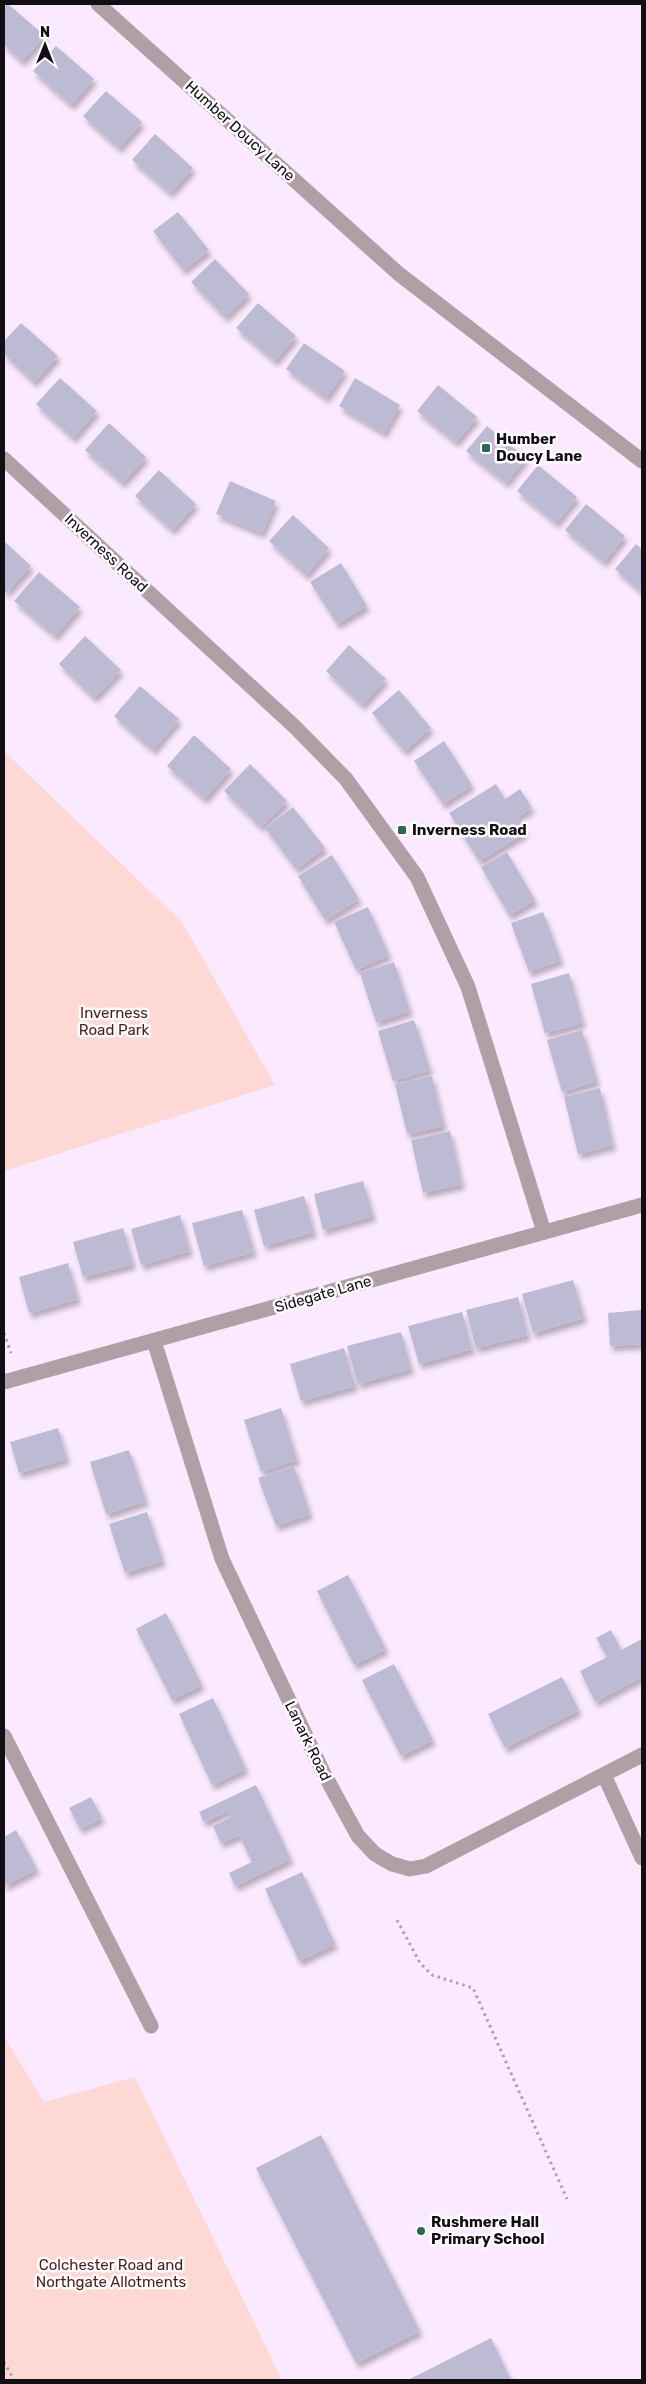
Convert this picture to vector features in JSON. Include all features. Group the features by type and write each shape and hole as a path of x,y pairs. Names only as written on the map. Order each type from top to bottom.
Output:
{"street":[{"name":"Humber Doucy Lane","path":"98,4 399,274 642,461"},
{"name":"Inverness Road","path":"4,459 295,727 346,779 417,877 468,987 544,1232"},
{"name":"Sidegate Lane","path":"4,1382 642,1205"},
{"name":"Lanark Road","path":"154,1341 222,1559 323,1772 358,1836 375,1854 392,1864 410,1869 426,1866 642,1755"},
{"path":"4,1736 151,2026"},
{"path":"604,1774 642,1858"}],"path":[{"path":"4,1333 11,1354"},
{"path":"397,1920 420,1963 432,1975 473,1988 567,2199"},
{"path":"4,2362 14,2380"}],"green space":[{"name":"Inverness Road Park","path":"4,751 182,922 275,1085 4,1171"},
{"name":"Colchester Road and Northgate Allotments","path":"4,2036 44,2102 135,2077 282,2380 4,2380"}],"building":[{"path":"8,4 45,36 22,61 4,45 4,7"},
{"path":"56,46 94,79 71,105 33,71"},
{"path":"106,91 142,122 119,148 83,116"},
{"path":"155,134 193,168 170,193 132,160"},
{"path":"178,212 209,250 183,270 153,231"},
{"path":"215,259 249,294 225,317 191,282"},
{"path":"258,303 296,336 275,361 236,328"},
{"path":"21,323 58,356 34,382 4,354 4,341"},
{"path":"304,343 345,371 326,398 286,369"},
{"path":"60,378 97,411 73,438 36,404"},
{"path":"355,378 400,405 384,433 339,406"},
{"path":"438,385 477,417 456,442 417,411"},
{"path":"109,423 146,457 122,483 85,450"},
{"path":"487,426 526,458 506,483 466,451"},
{"path":"538,465 577,497 556,523 517,491"},
{"path":"159,470 196,504 172,530 135,496"},
{"path":"230,481 276,501 262,533 216,514"},
{"path":"586,504 625,536 604,562 565,530"},
{"path":"293,515 329,548 306,575 269,541"},
{"path":"4,541 31,566 6,593 4,591"},
{"path":"636,544 642,549 642,592 615,569"},
{"path":"341,563 367,606 337,624 310,582"},
{"path":"39,572 80,607 55,636 14,601"},
{"path":"85,636 121,670 94,698 59,664"},
{"path":"349,645 386,679 362,705 326,671"},
{"path":"140,686 179,719 153,750 114,716"},
{"path":"399,690 431,728 404,751 372,713"},
{"path":"194,735 231,769 204,799 167,766"},
{"path":"444,741 472,785 443,804 414,761"},
{"path":"250,764 287,801 261,827 224,791"},
{"path":"496,784 505,799 520,789 532,808 517,817 526,832 479,861 449,813"},
{"path":"293,807 325,848 296,869 265,828"},
{"path":"507,852 535,900 509,915 481,867"},
{"path":"332,855 359,899 325,920 298,876"},
{"path":"368,907 389,955 356,970 334,922"},
{"path":"543,912 561,960 529,972 511,923"},
{"path":"394,962 410,1011 376,1022 360,973"},
{"path":"569,973 583,1023 545,1033 531,984"},
{"path":"414,1020 430,1070 393,1081 378,1031"},
{"path":"582,1030 597,1081 562,1092 547,1040"},
{"path":"432,1076 444,1126 407,1134 395,1084"},
{"path":"600,1088 613,1145 578,1154 564,1097"},
{"path":"450,1131 462,1184 423,1193 411,1140"},
{"path":"363,1181 373,1216 323,1230 314,1194"},
{"path":"304,1196 314,1232 264,1246 254,1210"},
{"path":"242,1210 254,1252 204,1266 192,1223"},
{"path":"180,1215 190,1251 141,1265 131,1229"},
{"path":"123,1228 133,1264 83,1277 73,1242"},
{"path":"68,1263 78,1299 29,1313 19,1277"},
{"path":"573,1280 584,1318 533,1333 522,1294"},
{"path":"518,1297 528,1335 476,1348 466,1310"},
{"path":"642,1310 642,1344 610,1346 608,1313"},
{"path":"462,1312 472,1349 419,1364 408,1326"},
{"path":"401,1332 411,1369 358,1384 347,1346"},
{"path":"344,1348 355,1386 301,1401 290,1364"},
{"path":"281,1408 297,1460 261,1472 244,1420"},
{"path":"58,1428 67,1459 19,1473 10,1442"},
{"path":"129,1450 146,1501 106,1514 90,1462"},
{"path":"294,1466 310,1514 276,1526 258,1478"},
{"path":"147,1512 163,1561 125,1573 109,1524"},
{"path":"348,1575 386,1649 354,1665 317,1591"},
{"path":"166,1613 202,1685 172,1700 136,1629"},
{"path":"611,1630 621,1650 642,1639 642,1677 595,1702 580,1671 607,1657 596,1638"},
{"path":"394,1664 433,1740 401,1756 362,1680"},
{"path":"562,1677 579,1710 505,1748 488,1714"},
{"path":"213,1698 246,1769 212,1785 179,1714"},
{"path":"256,1785 291,1859 235,1886 229,1873 252,1862 239,1835 221,1843 213,1826 231,1817 228,1811 204,1822 199,1812"},
{"path":"91,1797 102,1818 80,1829 69,1808"},
{"path":"16,1830 37,1869 4,1886 4,1837"},
{"path":"302,1872 335,1944 299,1961 265,1889"},
{"path":"321,2135 420,2331 356,2363 256,2168"},
{"path":"491,2338 511,2380 408,2380"}],"place":[{"name":"Humber Doucy Lane","path":"486,448"},
{"name":"Inverness Road","path":"402,830"},
{"name":"Rushmere Hall Primary School","path":"421,2231"}]}
